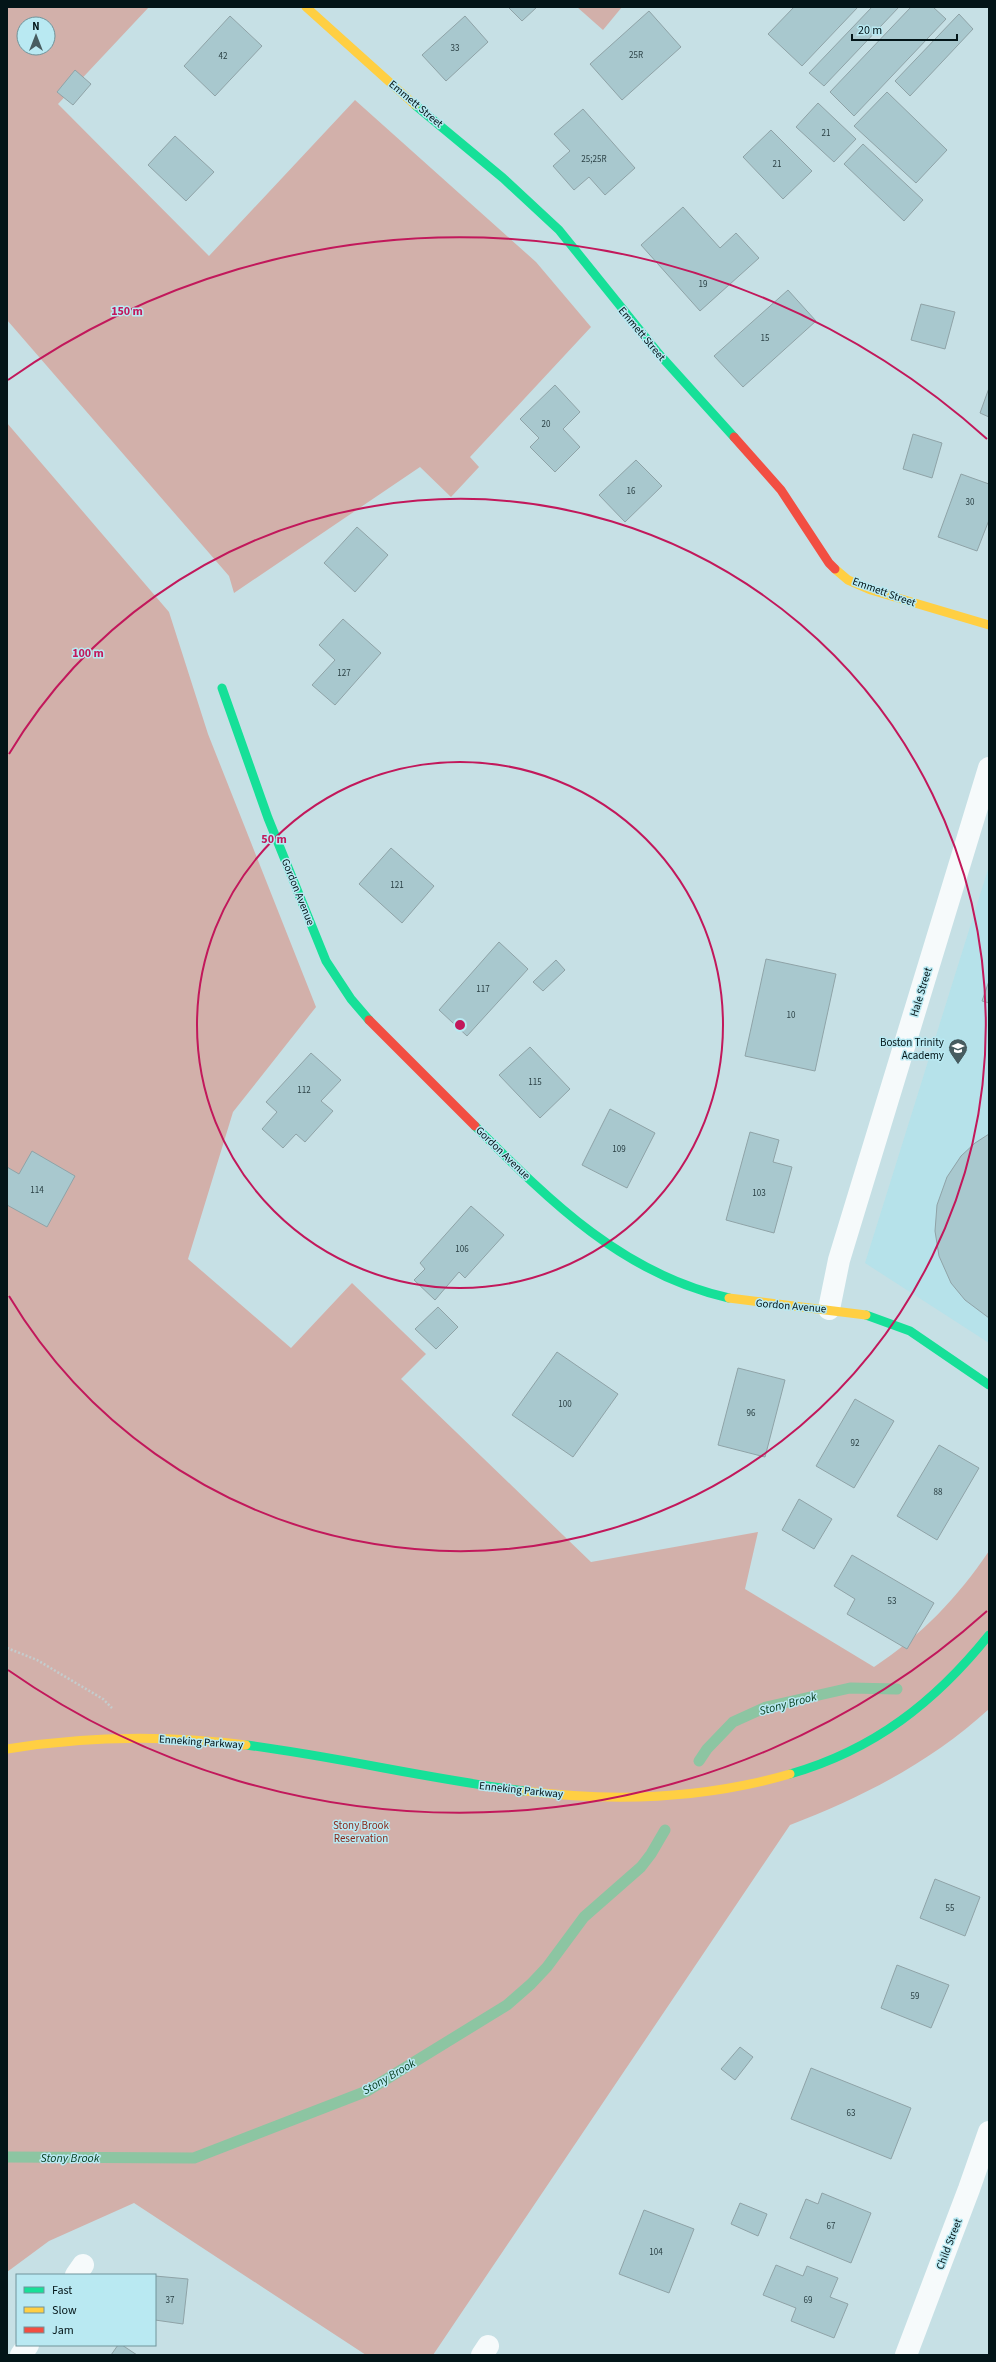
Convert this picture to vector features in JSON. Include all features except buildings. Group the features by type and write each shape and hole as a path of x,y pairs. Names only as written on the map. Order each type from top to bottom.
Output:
{"street":[{"name":"Emmett Street","path":"306,7 399,91 503,178 559,230 659,354 777,485 829,564 848,580 871,590 989,624"},
{"name":"Gordon Avenue","path":"222,688 234,717 268,818 326,961 348,994 377,1029 517,1168 580,1224 655,1273 703,1292 763,1304 856,1312 902,1327 989,1385"},
{"name":"Hale Street","path":"829,1309 839,1260 989,768"},
{"name":"Enneking Parkway","path":"7,1750 59,1742 86,1740 141,1739 206,1741 297,1752 457,1782 536,1792 627,1797 704,1792 797,1773 836,1757 875,1738 909,1716 940,1690 989,1635"},
{"name":"Child Street","path":"906,2355 989,2132"},
{"path":"21,2355 27,2346"}],"path":[{"path":"7,1648 37,1660 103,1699"}],"shaded area":[{"name":"Boston Trinity Academy","path":"989,866 989,1343 865,1263"}],"green space":[{"path":"8,7 149,7 58,104 209,256 355,100 536,262 591,327 470,457 479,467 451,497 420,467 234,593 229,576 7,320"},
{"path":"577,7 622,7 603,30"},
{"name":"Stony Brook Reservation","path":"7,423 169,612 208,734 316,1007 233,1112 188,1259 291,1348 352,1283 426,1354 401,1379 591,1562 758,1532 745,1589 874,1667 923,1629 938,1615 965,1584 989,1551 989,1709 944,1746 920,1762 844,1803 790,1825 433,2355 366,2355 134,2203 49,2241 7,2272"}],"waterway":[{"name":"Stony Brook","path":"699,1761 707,1749 733,1722 766,1707 850,1688 897,1689"},
{"name":"Stony Brook","path":"7,2157 194,2158 367,2091 507,2005 531,1984 547,1967 584,1917 641,1867 651,1854 665,1830"}],"traffic: fast":[{"path":"415,105 503,178 559,230 659,354 734,437"},
{"path":"222,688 268,818 326,961 351,999 369,1020"},
{"path":"475,1126 560,1207 621,1253 655,1272 690,1287 729,1298"},
{"path":"866,1315 910,1331 989,1385"},
{"path":"790,1774 849,1752 901,1721 947,1682 989,1635"},
{"path":"246,1745 455,1781 525,1791"}],"traffic: slow":[{"path":"306,7 415,105"},
{"path":"835,569 848,580 871,590 989,625"},
{"path":"729,1298 866,1315"},
{"path":"7,1749 66,1741 126,1738 156,1738 246,1745"},
{"path":"525,1791 591,1796 658,1796 725,1789 790,1774"}],"traffic: jam":[{"path":"734,437 781,490 829,563 835,569"},
{"path":"369,1020 475,1126"}],"place":[{"name":"Boston Trinity Academy","path":"958,1065"}]}
